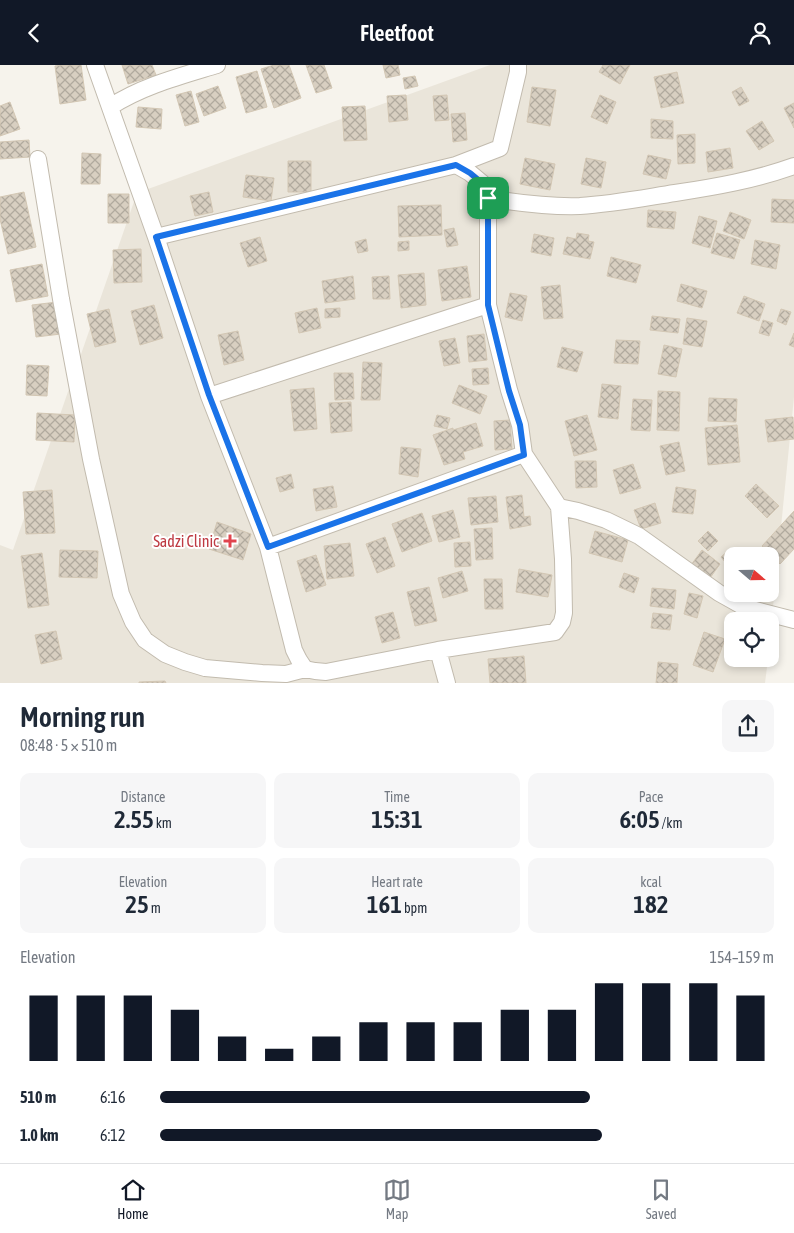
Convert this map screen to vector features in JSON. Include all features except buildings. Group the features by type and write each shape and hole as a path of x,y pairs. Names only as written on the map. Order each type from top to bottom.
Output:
{"street":[{"path":"95,65 209,395 268,547 294,650 305,669"},
{"path":"110,107 122,99 170,80 217,65"},
{"path":"156,237 456,165 500,148 518,65"},
{"path":"38,159 61,299 91,459 121,593 130,615 145,640 165,653 206,668 263,678 305,669 326,672 438,650 554,632 562,622 564,613 563,559 559,507 524,455 520,425 509,391 488,305 488,198 482,183 456,165"},
{"path":"488,198 548,205 578,206 609,203 725,185 771,174 794,166"},
{"path":"209,395 488,305"},
{"path":"268,547 524,455"},
{"path":"559,507 606,520 639,536 719,593 744,607 794,620"},
{"path":"438,650 447,683"}],"shaded area":[{"path":"490,65 794,65 794,397 779,547 724,547 724,603 773,603 772,612 724,612 724,667 767,667 765,683 0,683 0,545 13,550 137,193"}],"place":[{"name":"Sadzi Clinic","path":"230,541"}],"route":[{"path":"456,165 482,183 488,198 488,305 509,391 520,425 524,455 268,547 209,395 156,237 456,165"}]}
